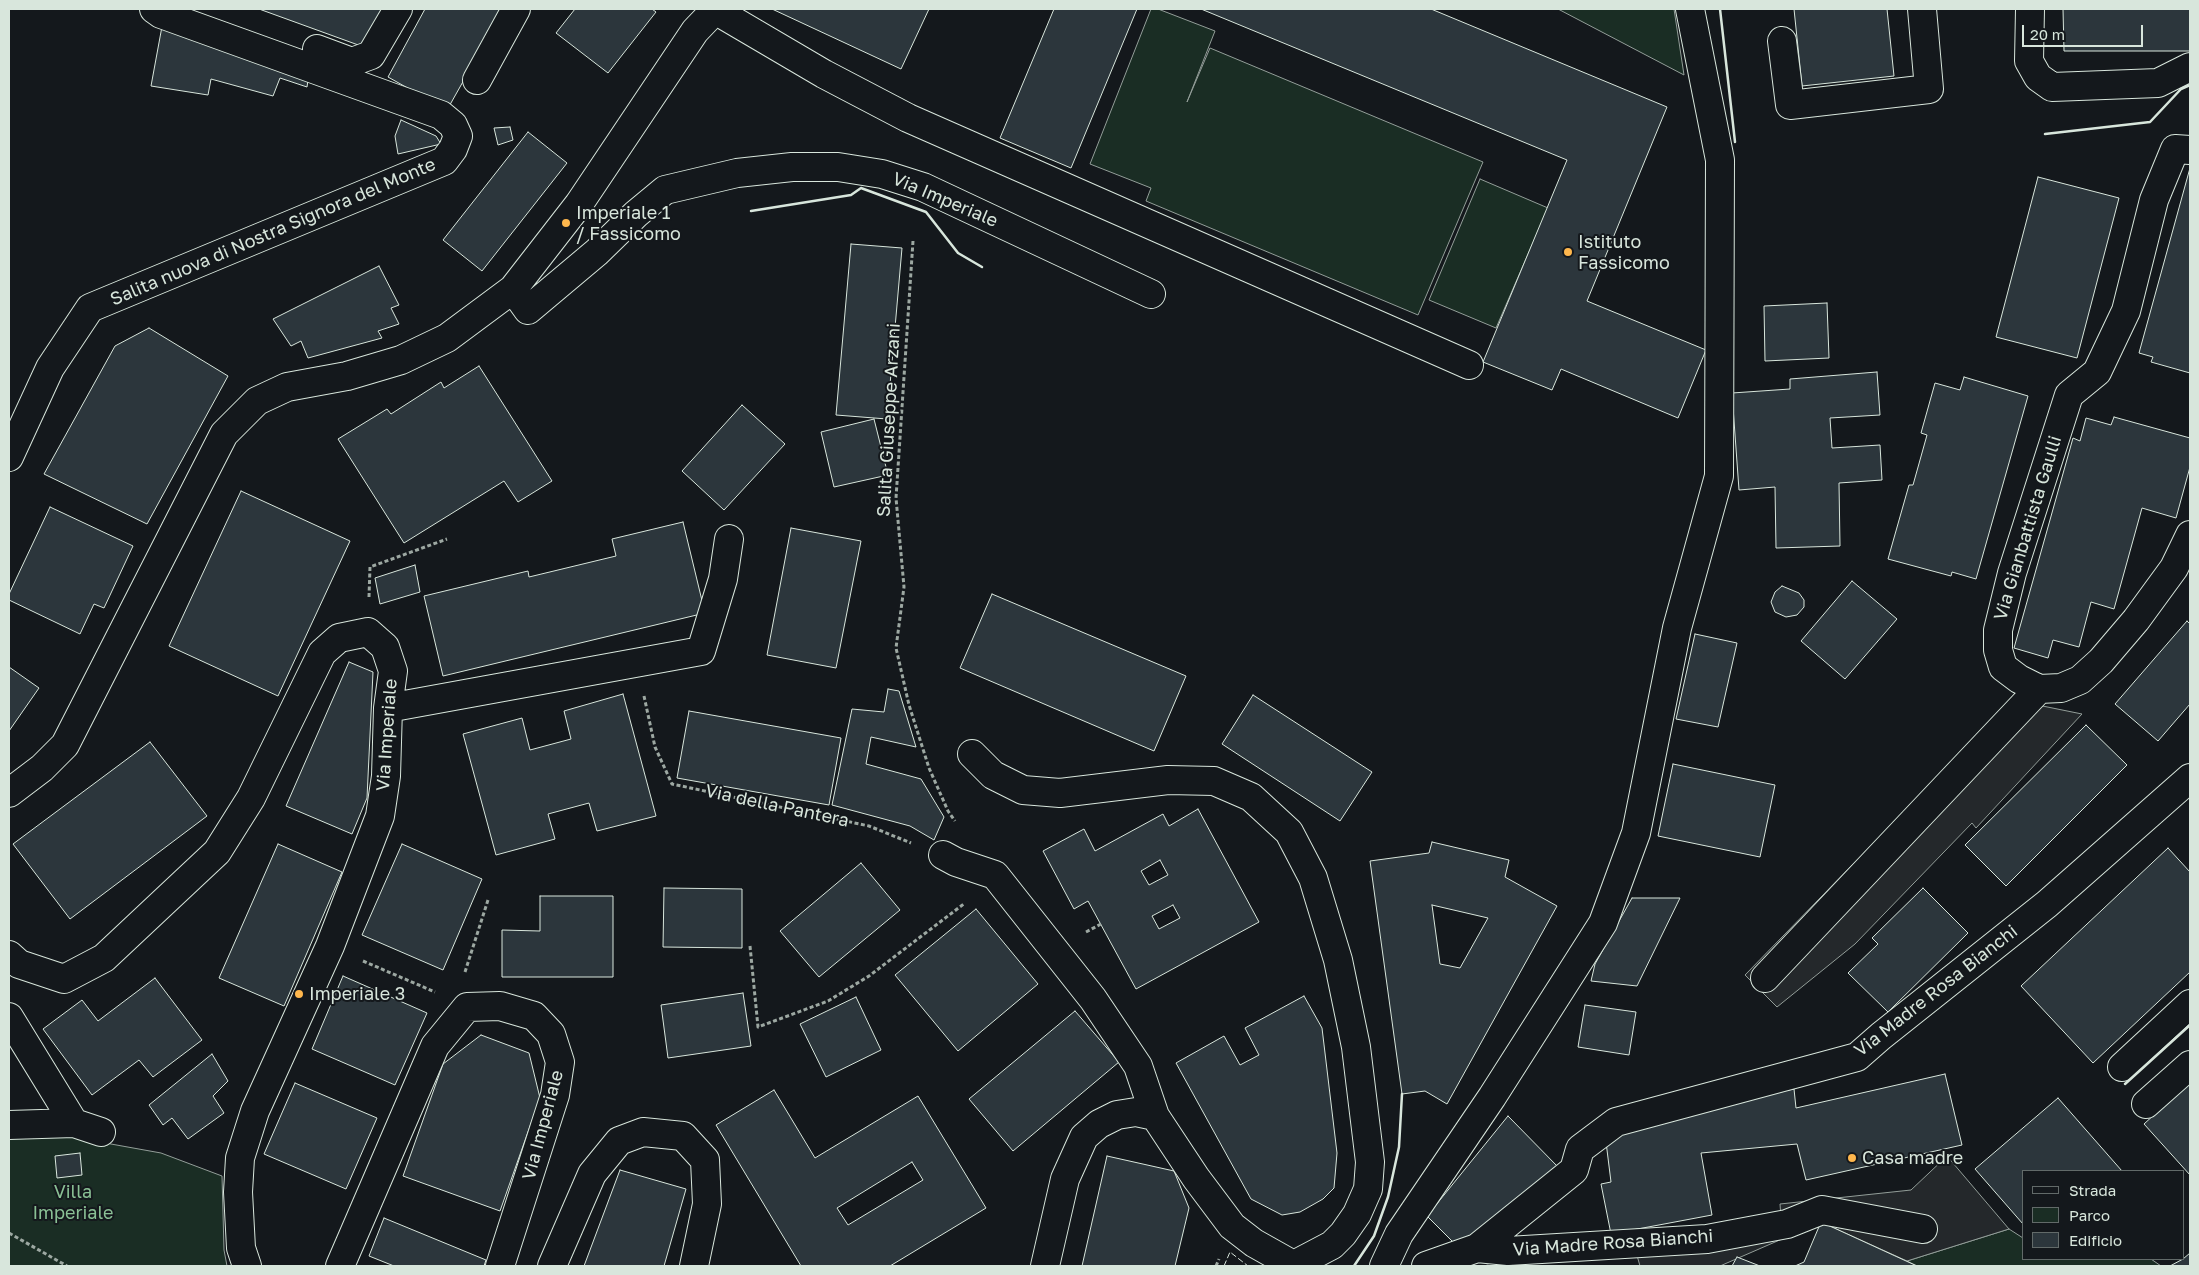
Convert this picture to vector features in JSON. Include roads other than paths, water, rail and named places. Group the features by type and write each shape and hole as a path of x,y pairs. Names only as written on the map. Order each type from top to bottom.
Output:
{"street":[{"name":"Salita nuova di Nostra Signora del Monte","path":"9,457 50,368 90,308 444,161 453,149 458,136 453,125 441,115 161,14 154,9"},
{"path":"295,61 303,44 352,62 371,56 398,9"},
{"path":"477,80 516,9"},
{"path":"9,793 42,768 65,745 224,434 257,401 287,387 347,376 401,360 446,338 514,288 580,204 695,31 716,9 824,74 908,118 1469,365"},
{"path":"1384,1266 1399,1234 1492,1096 1603,922 1636,833 1677,628 1719,476 1720,160 1690,9"},
{"path":"1782,41 1790,105 1929,89 1922,9"},
{"path":"2030,9 2030,61 2038,77 2052,87 2158,83 2190,67"},
{"name":"Via Gianbattista Gaulli","path":"2039,689 2003,668 1998,650 1998,630 2012,573 2069,394 2097,372 2126,311 2154,200 2182,150 2190,127"},
{"name":"Via Imperiale","path":"514,288 528,310 597,252 636,214 665,190 737,173 792,167 838,166 882,174 923,187 1152,294"},
{"path":"1765,978 2039,689 2061,688 2080,680 2101,662 2136,620 2174,568 2190,535"},
{"path":"388,708 453,694 637,664 701,650 723,579 729,539"},
{"name":"Via Imperiale","path":"9,954 19,964 64,979 104,958 217,852 251,798 322,653 339,638 368,632 385,647 393,671 388,708 386,776 380,816 330,946 255,1111 240,1158 238,1192 241,1248 246,1266"},
{"path":"943,855 956,862 995,876 1093,1000 1138,1066 1155,1116 1196,1178 1232,1226 1254,1243 1294,1266 1332,1245 1343,1234 1357,1214 1368,1189 1370,1162 1356,1047 1338,960 1313,878 1289,832 1250,797 1214,782 1168,780 1060,792 1023,790 993,775 972,754"},
{"name":"Via Madre Rosa Bianchi","path":"1426,1266 1477,1248 1574,1170 1580,1149 1616,1122 1857,1057 2047,904 2190,778"},
{"path":"2122,1067 2190,1004"},
{"name":"Via Imperiale","path":"340,1266 435,1046 467,1007 500,1006 534,1016 551,1034 560,1062 555,1095 500,1266"},
{"path":"9,1017 74,1124"},
{"path":"2146,1104 2190,1065"},
{"path":"1045,1266 1065,1179 1084,1137 1099,1124 1117,1115 1136,1112 1155,1116"},
{"path":"9,1125 74,1124 101,1132"},
{"path":"552,1266 592,1174 619,1141 643,1132 683,1136 705,1160 708,1204 694,1266"},
{"name":"Via Madre Rosa Bianchi","path":"1477,1248 1508,1251 1707,1239 1787,1224 1822,1210 1923,1229"}],"place":[{"name":"Imperiale 1 / Fassicomo","path":"566,223"},
{"name":"Istituto Fassicomo","path":"1568,252"},
{"name":"Imperiale 3","path":"299,994"},
{"name":"Casa madre","path":"1852,1158"}],"park label":[{"name":"Villa Imperiale","path":"73,1202"}]}
